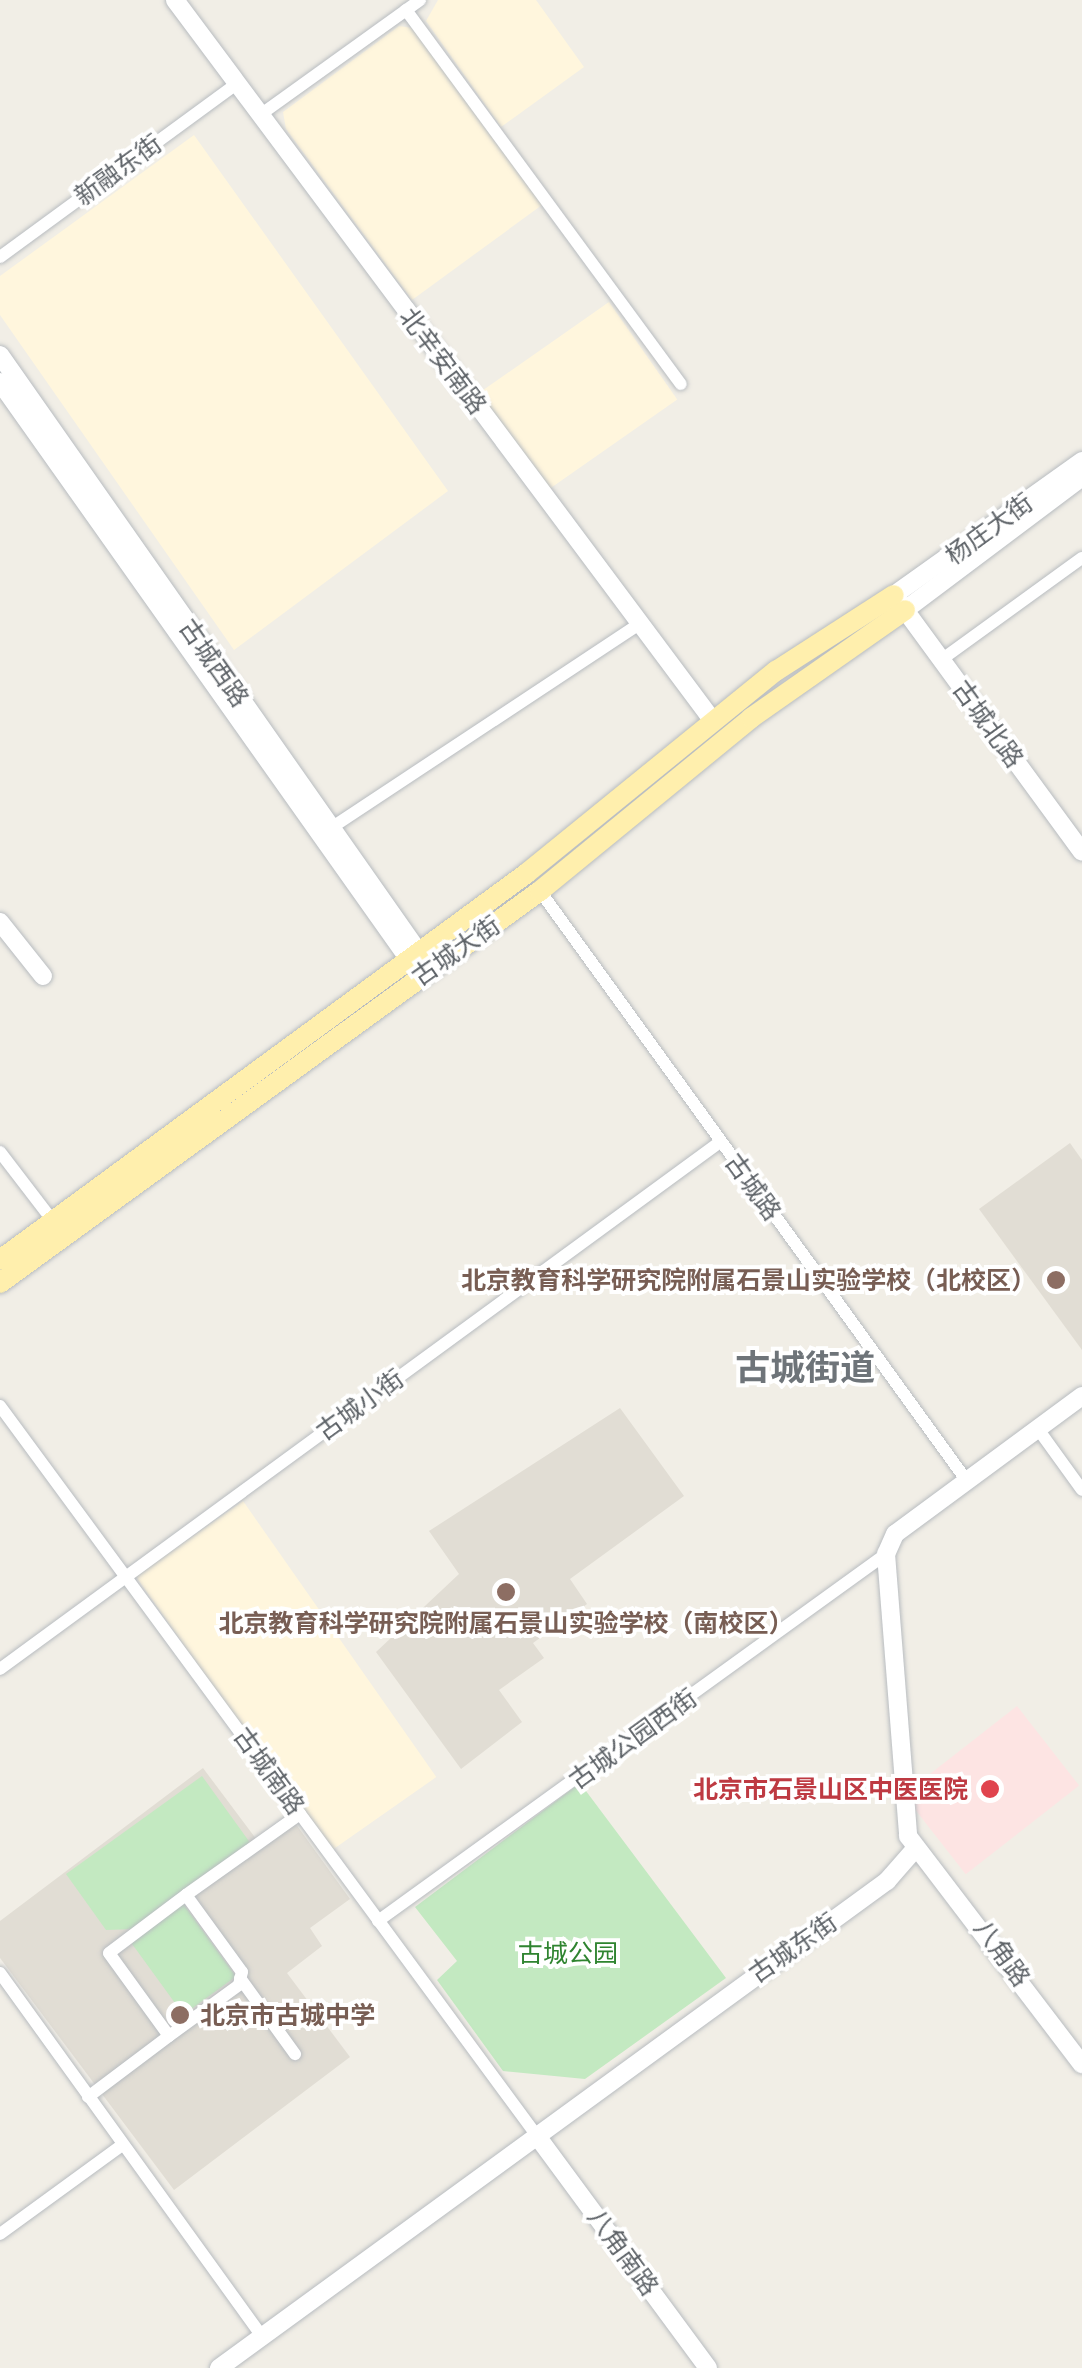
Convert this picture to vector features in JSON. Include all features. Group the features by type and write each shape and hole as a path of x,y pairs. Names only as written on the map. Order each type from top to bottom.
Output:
{"main road":[{"name":"古城大街","path":"0,1283 420,964 714,721 900,603"},
{"name":"古城大街","path":"0,1260 420,964 540,891 750,718 900,603"}],"street":[{"name":"北辛安南路","path":"174,0 714,721"},
{"path":"260,115 420,0"},
{"path":"406,10 681,384"},
{"name":"新融东街","path":"0,257 236,84"},
{"name":"古城西路","path":"0,356 7,386 420,964"},
{"name":"古城西路","path":"7,386 331,828 420,964"},
{"name":"杨庄大街","path":"900,603 1082,461"},
{"path":"900,603 1082,477"},
{"name":"杨庄大街","path":"900,603 1082,490"},
{"path":"942,660 1082,558"},
{"name":"古城北路","path":"900,603 1082,852"},
{"path":"331,828 642,622"},
{"name":"古城路","path":"540,891 966,1482"},
{"path":"2,930 43,976"},
{"name":"古城小街","path":"0,1669 720,1142"},
{"path":"0,1152 53,1221"},
{"path":"914,1850 899,1802 886,1554 895,1534 1082,1396"},
{"name":"古城南路","path":"0,1406 537,2136"},
{"path":"1038,1429 1082,1490"},
{"name":"古城公园西街","path":"378,1921 886,1554"},
{"path":"169,2036 109,1952 300,1814"},
{"name":"八角路","path":"914,1850 941,1869 1082,2064"},
{"name":"古城东街","path":"220,2368 888,1881 914,1850"},
{"path":"186,1896 295,2054"},
{"path":"0,1973 263,2336"},
{"path":"88,2097 240,1978"},
{"name":"八角南路","path":"537,2136 708,2368"},
{"path":"0,2234 122,2145"}],"shaded area":[{"path":"438,0 536,0 584,67 501,127 426,21"},
{"path":"399,26 414,28 542,205 412,300 286,129 283,112"},
{"path":"194,135 448,491 234,650 0,315 0,276"},
{"path":"609,302 677,399 545,492 477,394"},
{"name":"北京教育科学研究院附属石景山实验学校（北校区）","path":"1070,1143 1082,1160 1082,1350 979,1209"},
{"name":"北京教育科学研究院附属石景山实验学校（南校区）","path":"620,1408 684,1496 570,1579 587,1604 533,1643 544,1658 499,1690 522,1722 461,1769 376,1652 459,1574 429,1531"},
{"path":"243,1501 436,1777 329,1852 136,1576"},
{"name":"北京市石景山区中医医院","path":"1017,1706 1079,1786 966,1874 904,1795"},
{"name":"北京市古城中学","path":"203,1768 257,1840 290,1816 350,1899 310,1928 322,1946 287,1973 350,2057 174,2190 0,1958 0,1921"}],"green space":[{"path":"202,1776 251,1844 134,1929 106,1930 66,1874"},
{"name":"古城公园","path":"580,1783 726,1978 585,2079 503,2071 437,1980 457,1961 415,1907"},
{"path":"182,1902 236,1976 183,2015 129,1940"}],"place":[{"name":"北京教育科学研究院附属石景山实验学校（北校区）","path":"1056,1280"},
{"name":"北京教育科学研究院附属石景山实验学校（南校区）","path":"506,1592"},
{"name":"北京市石景山区中医医院","path":"990,1789"},
{"name":"北京市古城中学","path":"180,2015"}],"district":[{"name":"古城街道","path":"805,1367"}]}
